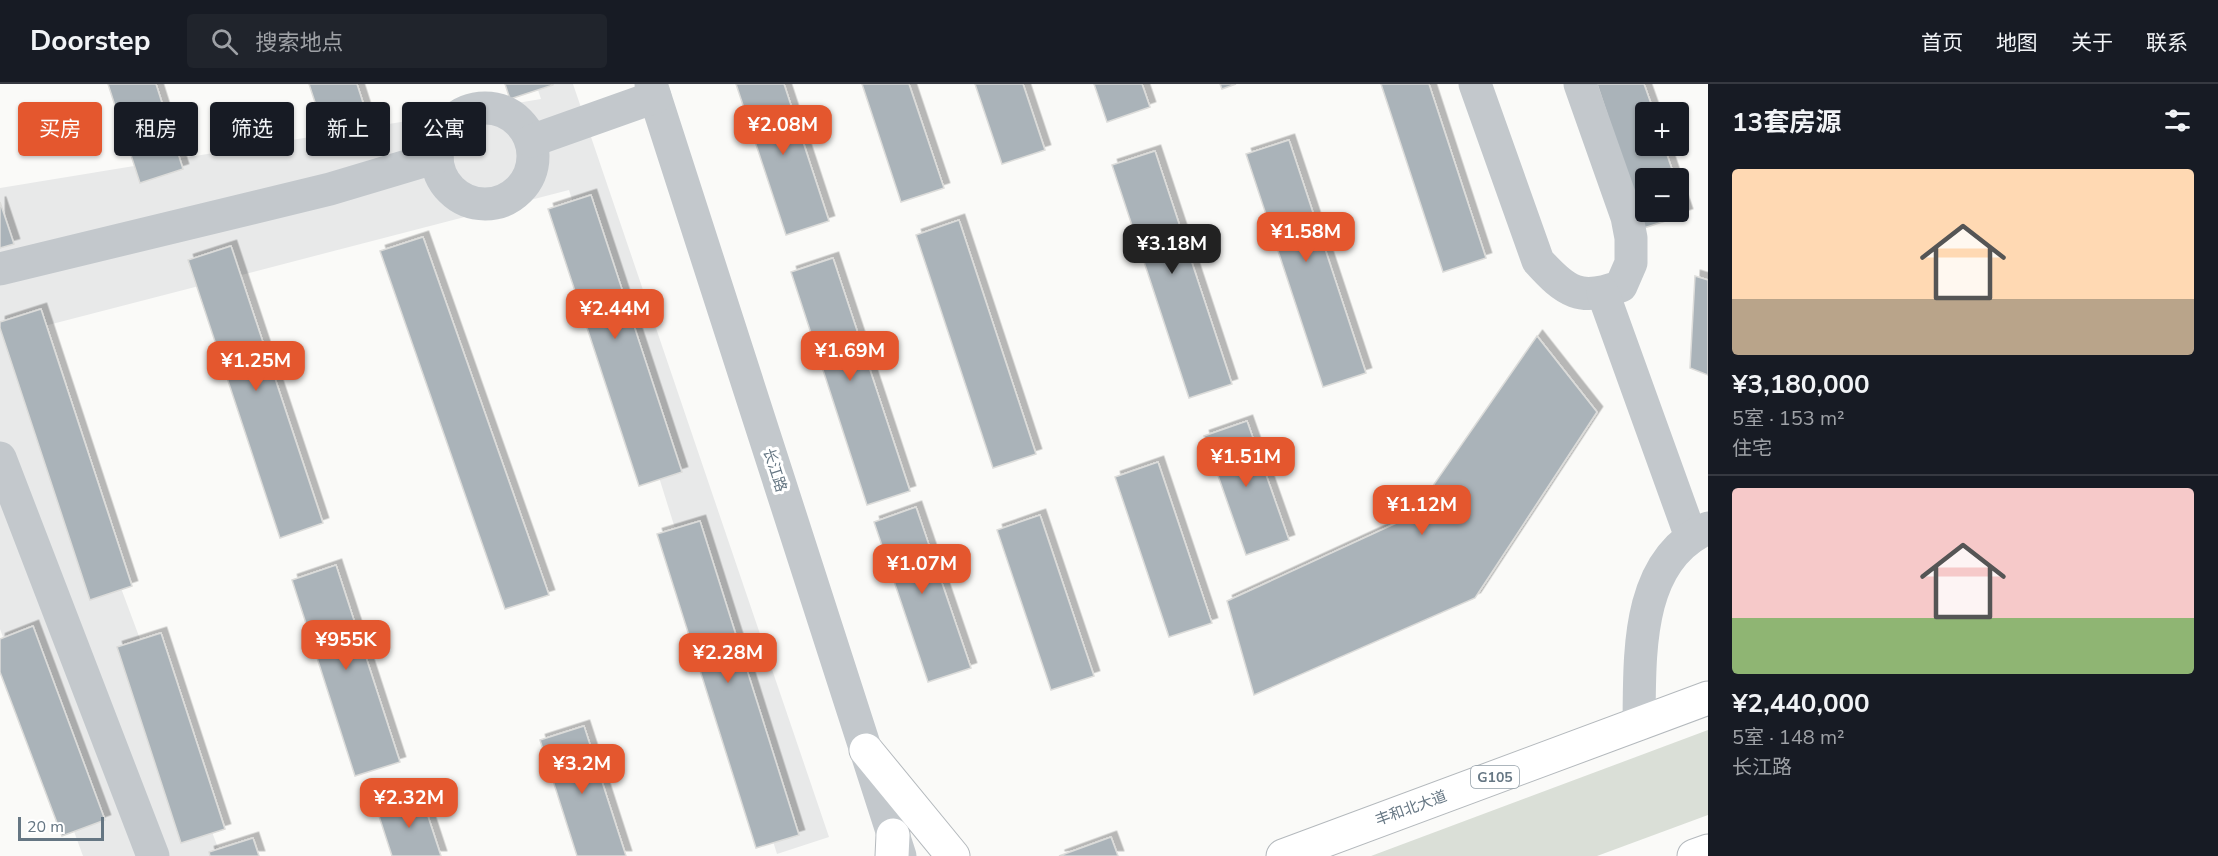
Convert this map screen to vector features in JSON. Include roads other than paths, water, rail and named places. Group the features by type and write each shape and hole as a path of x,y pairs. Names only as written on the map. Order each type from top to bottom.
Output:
{"highway":[{"name":"丰和北大道","path":"1283,856 1708,698"},
{"path":"866,750 953,856"},
{"path":"1695,856 1708,851"}],"street":[{"path":"1475,84 1538,261 1557,281 1576,293 1612,290"},
{"path":"1580,84 1627,217 1631,238 1631,263 1612,290"},
{"path":"531,141 653,91"},
{"name":"长江路","path":"653,91 866,750 895,849"},
{"path":"477,109 500,110 513,117 524,127 531,141 533,157 530,173 522,188 509,198 494,204 477,204 462,198 449,187 440,173 437,157 439,142 446,128 456,117 477,109"},
{"path":"0,269 330,189 437,157"},
{"path":"1612,290 1702,528 1664,563 1650,597 1643,640 1639,724"},
{"path":"0,458 153,856"}]}
